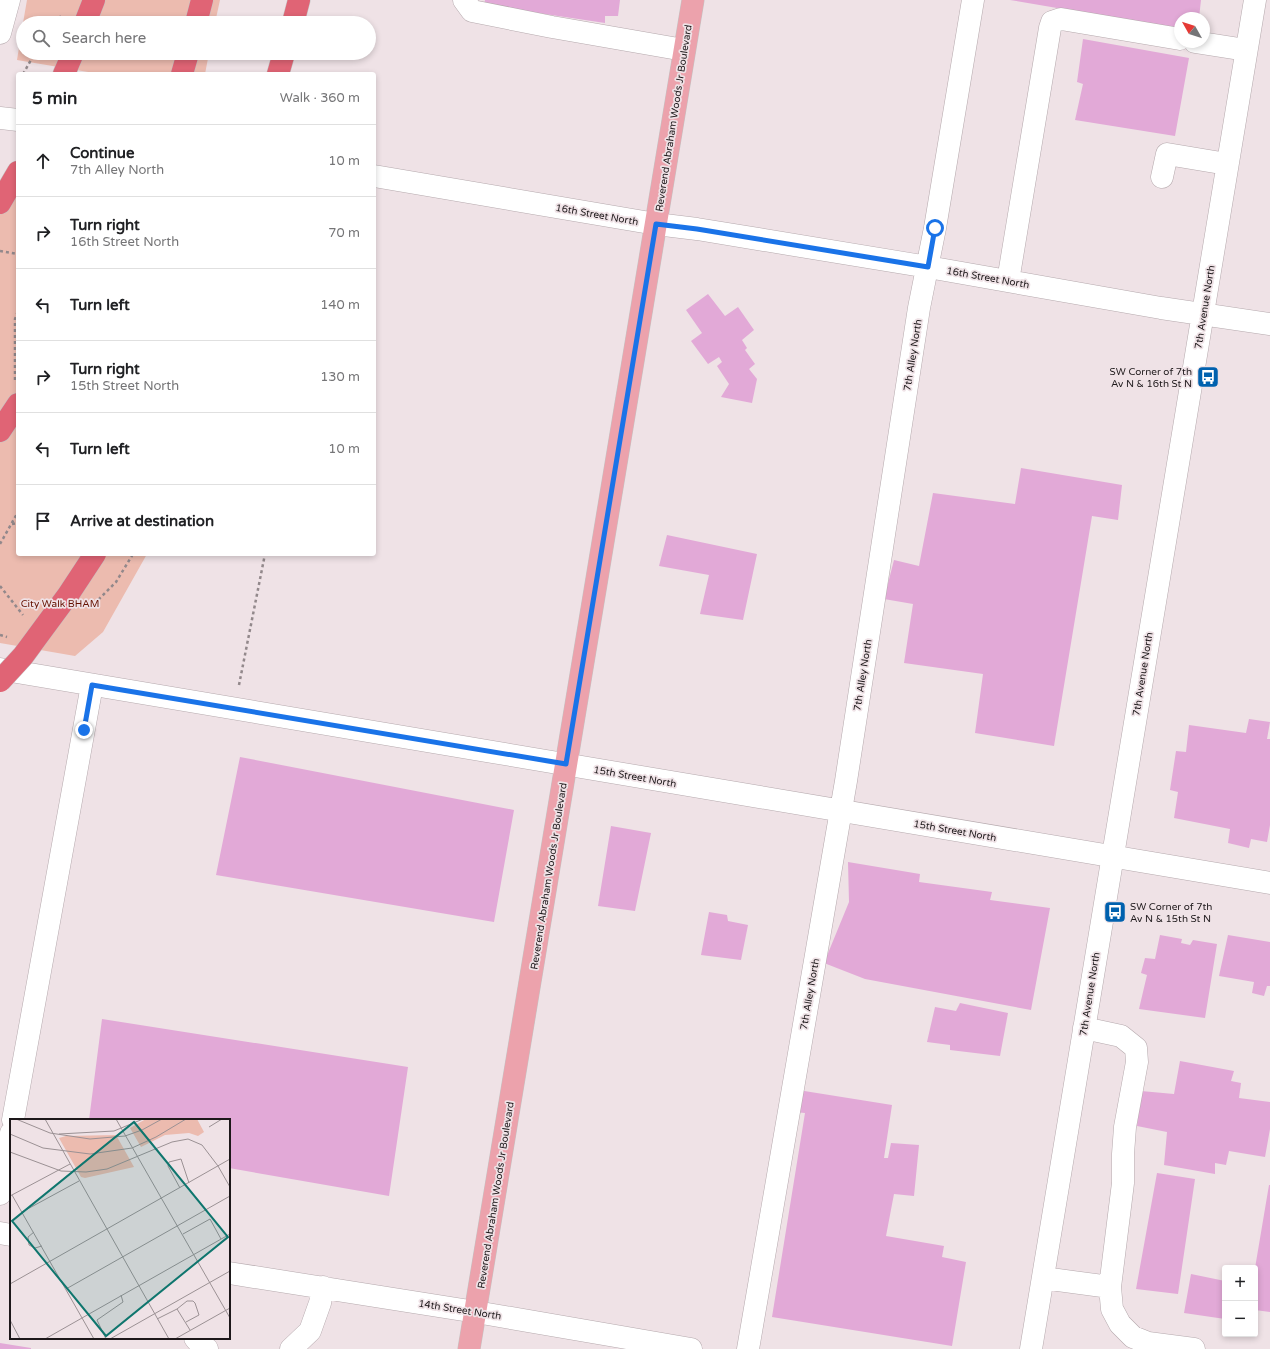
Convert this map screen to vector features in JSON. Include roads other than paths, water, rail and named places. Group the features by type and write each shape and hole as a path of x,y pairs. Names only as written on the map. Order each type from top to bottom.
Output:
{"highway":[{"path":"88,16 94,0"},
{"path":"198,16 202,0"},
{"path":"295,16 299,0"},
{"path":"65,72 70,60"},
{"path":"183,72 186,60"},
{"path":"279,72 282,60"},
{"path":"0,203 16,175"},
{"path":"0,431 16,395"},
{"path":"0,681 24,656 68,595 94,556"}],"main road":[{"name":"Reverend Abraham Woods Jr Boulevard","path":"469,1349 693,0"}],"street":[{"path":"0,33 9,0"},
{"path":"464,0 472,11 552,27 684,50"},
{"name":"7th Alley North","path":"748,1349 846,781 919,308 928,267 973,0"},
{"name":"7th Avenue North","path":"1031,1349 1254,0"},
{"path":"1008,281 1052,22 1061,19 1174,38"},
{"path":"1210,44 1246,50"},
{"path":"0,118 16,120"},
{"path":"1162,177 1167,154 1228,164"},
{"name":"16th Street North","path":"376,176 656,224 697,229 928,267 1161,308 1270,324"},
{"name":"15th Street North","path":"0,669 1270,883"},
{"path":"13,1119 92,685"},
{"path":"1084,1028 1121,1036 1136,1048 1137,1062 1125,1127 1122,1154 1123,1184 1110,1287 1112,1309 1120,1324 1133,1337 1148,1343 1194,1349"},
{"path":"0,1194 10,1139"},
{"path":"0,1234 10,1236"},
{"name":"14th Street North","path":"230,1273 476,1312 691,1349"},
{"path":"1043,1278 1110,1287"},
{"path":"291,1349 310,1331 320,1303 323,1288"},
{"path":"196,1339 207,1349"}],"place":[{"name":"SW Corner of 7th Av N & 16th St N","path":"1208,377"},
{"name":"SW Corner of 7th Av N & 15th St N","path":"1115,912"}],"park label":[{"name":"City Walk BHAM","path":"60,603"}]}
